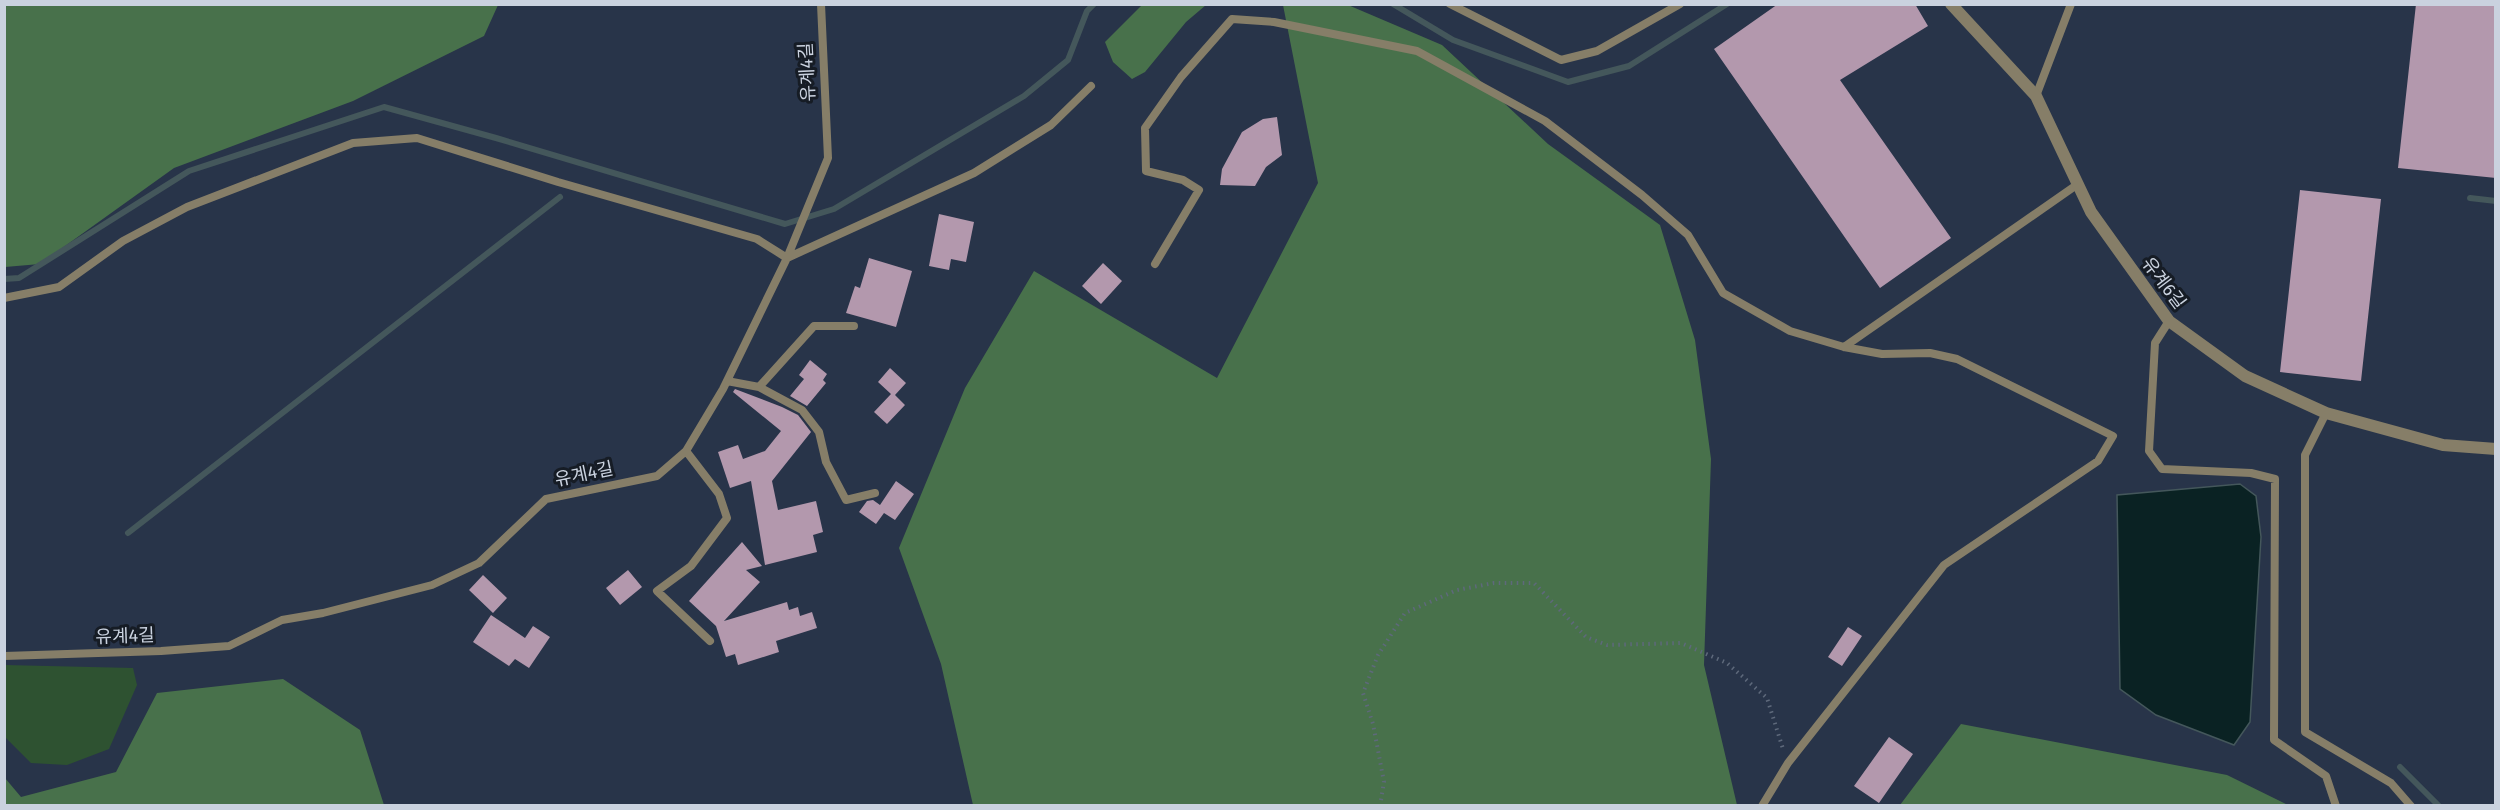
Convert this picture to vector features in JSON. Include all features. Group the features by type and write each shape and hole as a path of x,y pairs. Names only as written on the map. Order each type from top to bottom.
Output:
{"street":[{"name":"유계6길","path":"1951,4 2036,96 2091,212 2169,321 2245,376 2326,413 2443,445 2496,449"}],"lane":[{"name":"유계4길","path":"4,656 161,651 229,646 282,620 323,613 432,585 479,563 546,499 657,476 686,451 727,381 787,258 828,158 821,4"},
{"path":"1450,4 1561,60 1597,51 1680,4"},
{"path":"2036,96 2071,4"},
{"path":"1155,264 1199,190 1183,180 1146,171 1145,128 1181,77 1232,19 1275,22 1417,51 1545,121 1642,195 1688,235 1723,293 1790,331 1844,347 1882,354 1930,353 1957,359 2113,436 2098,461 1944,565 1788,763 1762,806"},
{"path":"4,298 59,287 123,241 198,202 353,143 417,138 558,182 757,239 787,258 974,172 1051,125 1091,86"},
{"path":"1844,347 2078,184"},
{"path":"2169,321 2156,344 2149,451 2162,469 2251,473 2275,479 2274,740 2326,776 2336,806"},
{"path":"759,387 814,326 854,326"},
{"path":"727,381 759,387 802,410 819,432 826,462 846,500 875,494"},
{"path":"2326,413 2305,454 2305,732 2391,783 2411,806"},
{"path":"686,451 719,494 727,518 691,566 657,591 710,641"}],"path":[{"path":"1380,806 1384,782 1373,724 1363,693 1378,655 1406,614 1457,591 1494,583 1534,583 1586,637 1607,645 1681,643 1727,663 1767,698 1788,763"}],"green space":[{"path":"5,4 498,5 484,36 353,101 174,168 40,264 5,267"},
{"path":"1143,4 1206,5 1186,22 1145,72 1132,79 1113,62 1105,42"},
{"path":"1283,5 1348,5 1442,45 1548,144 1660,225 1695,340 1711,459 1704,665 1737,805 973,805 941,664 899,548 965,388 1034,271 1217,378 1318,183"},
{"path":"5,665 133,668 137,685 109,749 67,765 31,763 5,737"},
{"path":"283,679 360,730 384,805 5,805 5,778 21,797 116,772 157,693"},
{"path":"1961,724 2227,775 2288,805 1900,805"}],"shaded area":[{"path":"2240,484 2256,496 2261,537 2250,722 2234,745 2156,715 2120,689 2117,495"}],"building":[{"path":"1778,4 1915,4 1928,26 1840,80 1951,238 1880,288 1714,49"},
{"path":"2416,4 2496,4 2496,178 2398,168"},
{"path":"1277,117 1282,155 1266,167 1255,186 1220,185 1222,169 1242,132 1263,119"},
{"path":"2300,190 2381,199 2361,381 2280,372"},
{"path":"939,214 974,222 966,262 951,259 949,270 929,266"},
{"path":"869,258 912,271 896,327 846,313 855,286 860,288"},
{"path":"1103,263 1122,281 1101,304 1082,286"},
{"path":"810,360 827,374 823,380 826,383 807,406 790,396 804,379 799,375"},
{"path":"890,368 906,383 895,395 905,405 887,424 874,412 891,394 878,382"},
{"path":"735,389 798,415 811,432 772,481 778,510 816,501 823,532 813,535 817,552 765,565 751,481 730,488 718,452 738,445 743,459 765,451 781,431 733,392"},
{"path":"896,481 914,494 895,520 884,513 876,524 859,512 867,501 873,500 880,505"},
{"path":"742,542 762,566 746,570 760,582 724,621 787,602 789,610 798,607 800,616 812,612 817,628 776,641 779,652 738,665 735,654 726,657 716,626 689,601"},
{"path":"628,570 642,587 620,605 606,588"},
{"path":"483,575 507,598 493,613 469,590"},
{"path":"491,615 525,638 533,626 550,637 529,668 515,659 509,666 473,642"},
{"path":"1848,627 1862,636 1842,666 1828,657"},
{"path":"1889,737 1913,754 1879,803 1854,786"}],"waterway":[{"path":"4,279 19,278 189,171 384,107 785,224 834,209 1024,96 1068,60 1087,11 1094,4"},
{"path":"1393,4 1453,40 1568,82 1629,66 1727,4"},
{"path":"128,533 560,197"},
{"path":"2470,198 2496,201"},
{"path":"2400,767 2439,806"}]}
